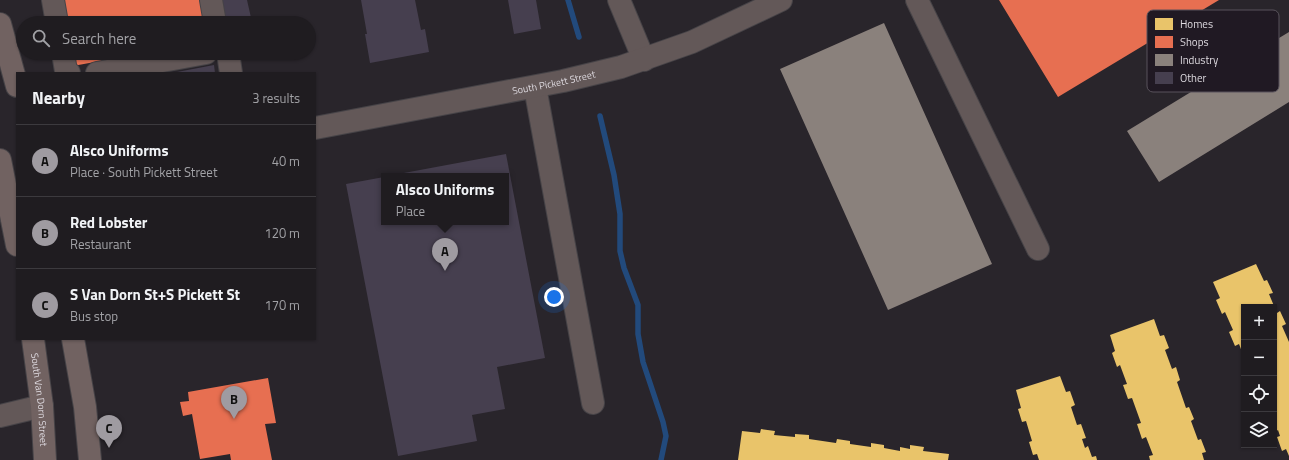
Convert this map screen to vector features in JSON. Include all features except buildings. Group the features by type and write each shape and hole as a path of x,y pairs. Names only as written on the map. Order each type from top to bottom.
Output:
{"main road":[{"path":"0,24 16,82"},
{"path":"5,168 8,198 16,241"},
{"name":"South Van Dorn Street","path":"33,340 42,406 45,460"},
{"path":"73,340 85,407 90,460"}],"street":[{"path":"53,0 56,16"},
{"path":"211,0 214,16"},
{"path":"619,0 644,60"},
{"name":"South Pickett Street","path":"316,128 535,87 590,75 644,60 705,37 781,0"},
{"path":"917,0 1038,249"},
{"path":"64,60 68,72"},
{"path":"102,72 168,60"},
{"path":"229,60 232,72"},
{"path":"535,87 593,403"},
{"path":"0,416 42,406"}],"waterway":[{"path":"568,0 579,37"},
{"path":"600,116 614,175 620,214 620,251 624,268 638,305 638,334 643,362 663,422 666,436 661,460"}],"place":[{"name":"Alsco Uniforms","path":"445,271"},
{"name":"Red Lobster","path":"234,419"},
{"name":"S Van Dorn St+S Pickett St","path":"109,448"}]}
